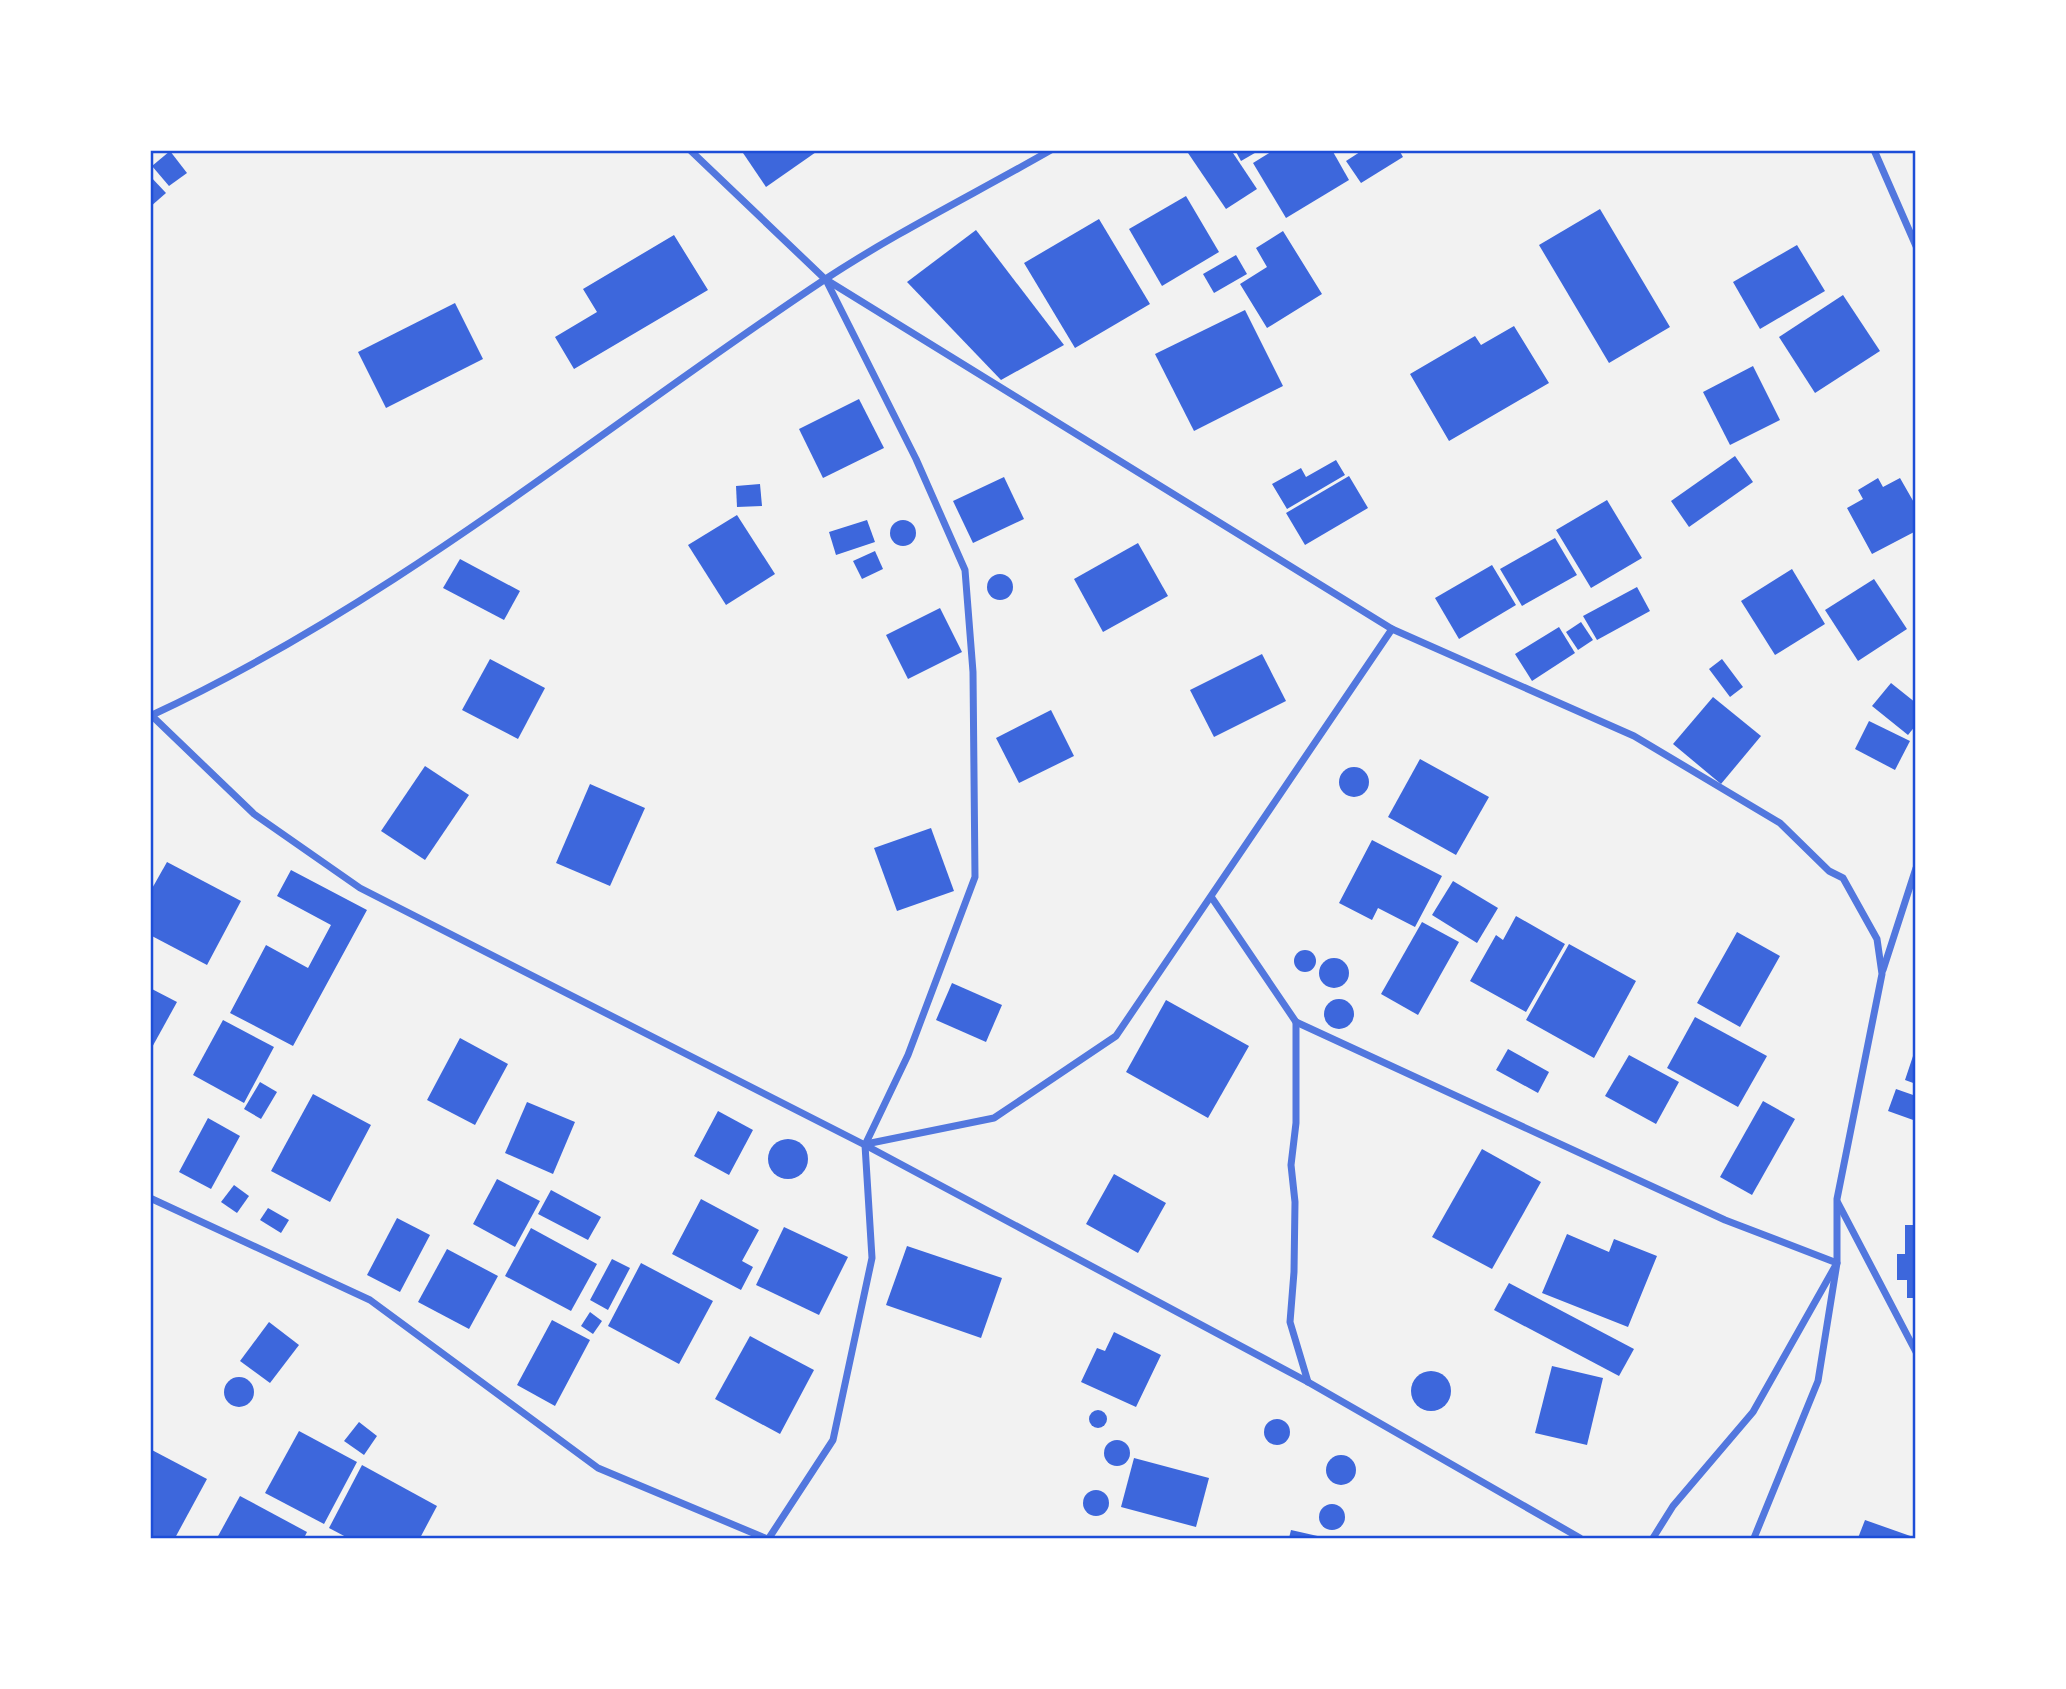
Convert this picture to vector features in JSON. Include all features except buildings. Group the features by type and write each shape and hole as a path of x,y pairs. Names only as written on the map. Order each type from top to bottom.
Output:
{"street":[{"path":"690,150 825,279 1392,629 1634,736 1780,823 1829,871 1843,878 1877,939 1882,974"},
{"path":"1051,150 825,279 462,536 248,666 151,716 254,814 360,888 864,1145 1308,1382 1580,1538"},
{"path":"1874,150 1916,246"},
{"path":"150,1198 370,1300 598,1468 767,1538 833,1440 872,1258 864,1145 908,1055 975,877 973,672 965,570 916,459 825,279"},
{"path":"864,1145 995,1118 1116,1036 1392,629"},
{"path":"1754,1538 1818,1381 1836,1263 1836,1199 1882,974 1916,868"},
{"path":"1212,898 1296,1022 1725,1220 1836,1263"},
{"path":"1296,1022 1296,1123 1291,1166 1295,1202 1294,1258 1290,1322 1308,1382"},
{"path":"1836,1199 1916,1352"},
{"path":"1653,1538 1673,1506 1753,1412 1836,1263"}]}
